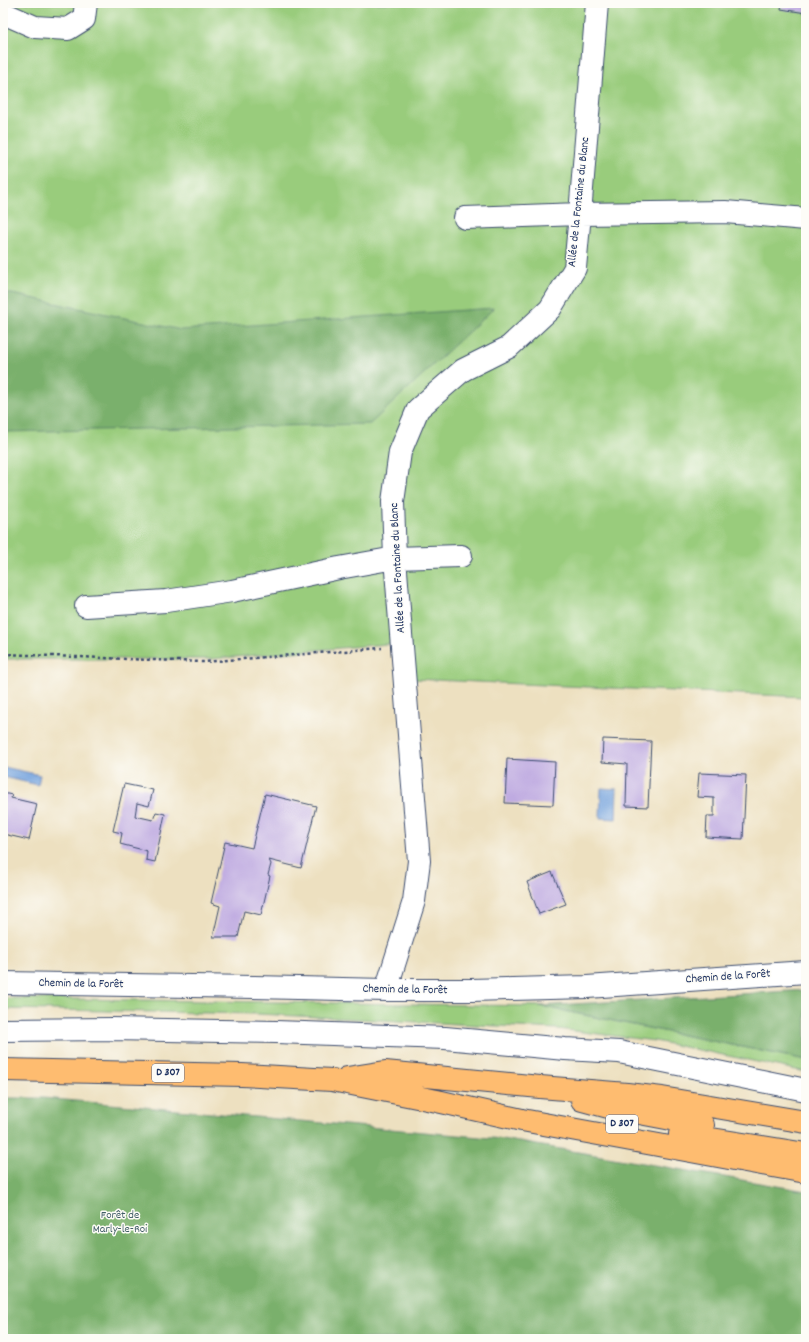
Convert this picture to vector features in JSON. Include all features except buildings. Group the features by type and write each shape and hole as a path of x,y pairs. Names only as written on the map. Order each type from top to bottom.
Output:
{"main road":[{"name":"D 307","path":"3,1070 242,1075 332,1080 437,1101 502,1103 806,1154"},
{"name":"D 307","path":"332,1080 385,1072 540,1087 608,1107 806,1144"},
{"path":"540,1087 662,1098 806,1122"},
{"path":"437,1101 522,1120 806,1172"}],"street":[{"path":"3,13 35,27 68,29 84,19 86,3"},
{"name":"Allée de la Fontaine du Blanc","path":"386,990 414,902 419,861 395,558 393,502 400,452 418,409 463,370 509,347 550,309 574,268 580,214 597,3"},
{"path":"465,218 580,214 725,212 806,218"},
{"path":"86,606 174,600 232,591 339,568 395,558 461,556"},
{"name":"Chemin de la Forêt","path":"3,984 254,986 386,990 471,990 587,987 806,972"},
{"path":"3,1030 276,1032 445,1038 565,1049 619,1052 806,1090"}],"path":[{"path":"3,654 203,662 402,646"}],"green space":[{"path":"3,3 806,3 806,697 412,679 410,642 211,659 3,659"},
{"path":"3,292 181,330 494,308 370,424 3,432"},
{"path":"806,990 806,1060 540,1006"},
{"path":"3,998 540,1006 806,1060 806,1072 655,1041 558,1029 257,1014 3,1009"},
{"name":"Forêt de Marly-le-Roi","path":"3,1098 43,1098 502,1139 806,1191 806,1339 3,1339"}],"water":[{"path":"4,767 40,775 38,785 3,777"},
{"path":"601,788 617,789 616,819 600,818"}]}
